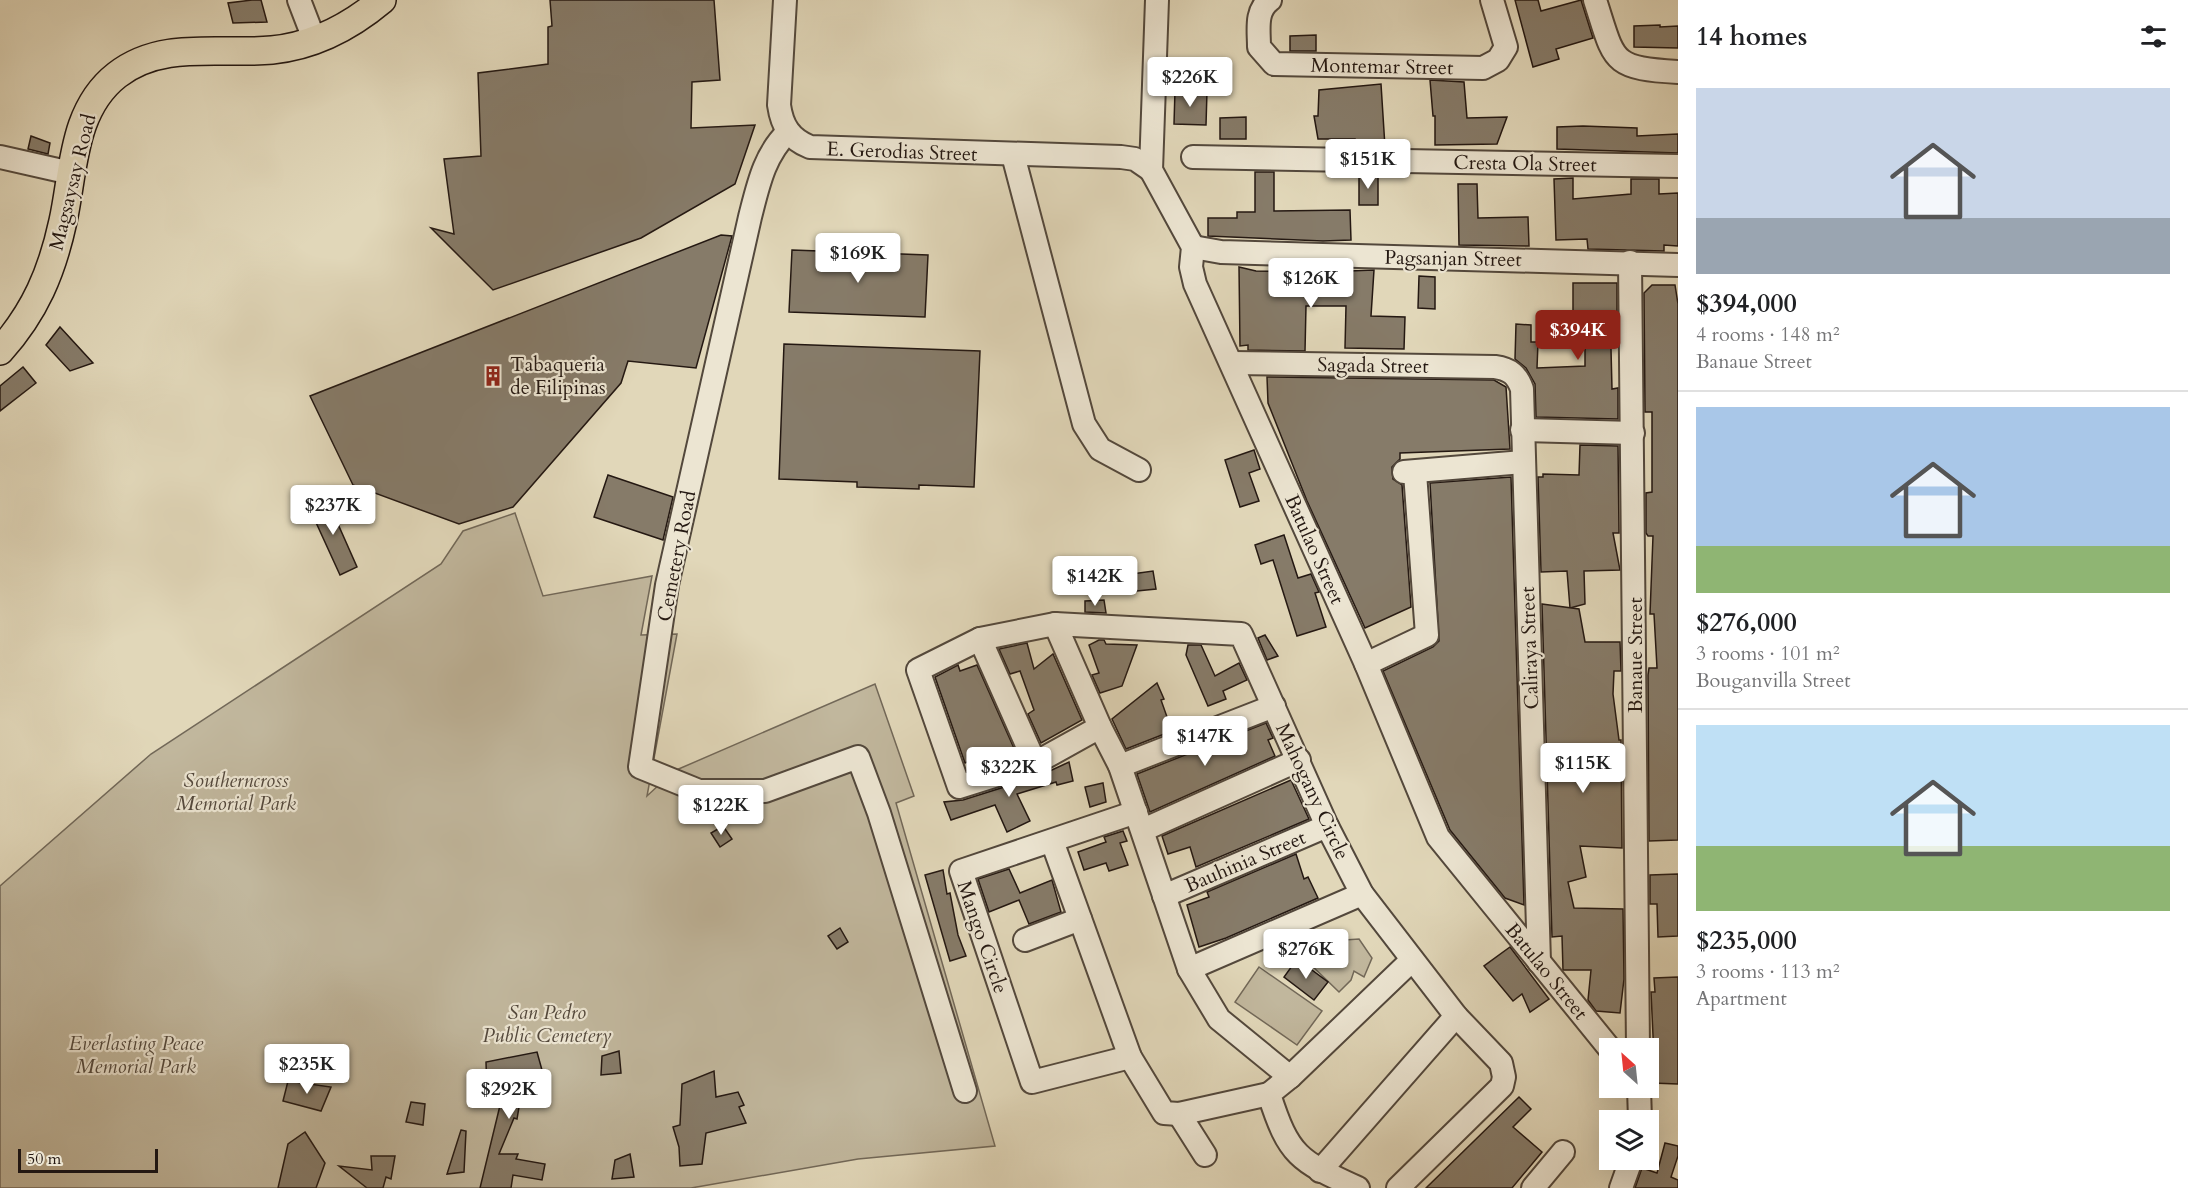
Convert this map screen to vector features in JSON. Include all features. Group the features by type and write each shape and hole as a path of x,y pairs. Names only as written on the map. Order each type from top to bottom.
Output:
{"main road":[{"name":"Magsaysay Road","path":"0,351 22,327 38,297 63,221 71,173 88,108 117,75 139,63 181,51 271,50 314,39 344,28 382,0"}],"street":[{"path":"299,0 314,39"},
{"path":"785,0 779,105 781,119 788,132"},
{"path":"1151,170 1157,0"},
{"name":"Montemar Street","path":"1270,0 1263,6 1259,16 1259,47 1274,64 1483,68 1498,60 1506,47 1492,0"},
{"path":"1595,0 1608,41 1620,60 1630,67 1641,70 1678,72"},
{"name":"E. Gerodias Street","path":"788,132 798,142 810,147 1121,157 1135,159 1151,170"},
{"name":"Cemetery Road","path":"788,132 770,154 760,177 750,217 667,585 640,767 699,791 765,791 858,758 879,813 965,1091"},
{"path":"1013,155 1084,424 1100,449 1139,470"},
{"path":"0,157 71,173"},
{"name":"Cresta Ola Street","path":"1193,157 1678,166"},
{"name":"Batulao Street","path":"1151,170 1193,247 1191,267 1195,284 1366,664 1438,837 1601,1038"},
{"name":"Pagsanjan Street","path":"1193,247 1221,252 1678,265"},
{"name":"Banaue Street","path":"1630,262 1638,1038"},
{"name":"Sagada Street","path":"1232,363 1495,367 1512,372"},
{"name":"Caliraya Street","path":"1512,372 1522,389 1539,962"},
{"path":"1522,430 1633,433"},
{"path":"1366,664 1427,635 1409,472 1523,462"},
{"path":"1055,624 1100,728 1120,766 1189,969 1219,1019 1290,1077"},
{"name":"Mahogany Circle","path":"1035,763 959,787 918,670 980,639 1055,624 1241,634 1327,826 1362,894 1456,1016 1501,1063 1504,1077 1502,1086 1398,1188"},
{"path":"980,639 1035,763 1100,728"},
{"path":"1120,766 1274,706"},
{"name":"Mango Circle","path":"1130,1057 1032,1082 961,871 1052,841 1140,821 1299,760"},
{"name":"Bauhinia Street","path":"1164,896 1327,826"},
{"path":"1052,841 1130,1057 1164,1113 1179,1114 1269,1094 1290,1077 1412,960"},
{"path":"1189,969 1362,894"},
{"path":"1025,940 1080,919"},
{"path":"1320,1171 1456,1016"},
{"path":"1269,1094 1281,1132 1296,1154 1320,1171 1358,1188"},
{"path":"1179,1114 1206,1155"},
{"path":"1540,1185 1563,1152"},
{"path":"1621,1188 1627,1170"}],"green space":[{"path":"515,513 543,596 652,576 641,635 677,634 647,796 674,771 875,684 914,796 896,803 995,1146 858,1159 691,1188 0,1188 0,886 151,754 441,564 463,531"},
{"path":"1359,939 1372,958 1364,977 1354,971 1351,980 1339,992 1306,960 1330,941"},
{"path":"1259,967 1322,1011 1297,1045 1235,1002"}],"building":[{"path":"261,0 267,22 233,23 228,3"},
{"path":"550,0 714,0 720,80 692,82 691,128 755,125 735,184 641,238 493,290 431,228 454,234 444,159 481,156 478,73 548,64 548,27 552,26"},
{"path":"1515,0 1538,0 1541,11 1581,0 1593,38 1556,49 1559,59 1533,67"},
{"path":"1660,25 1660,27 1678,26 1678,48 1634,47 1634,26"},
{"path":"1316,35 1316,51 1290,51 1290,36"},
{"path":"1430,80 1464,82 1467,118 1507,117 1497,144 1435,145 1435,116 1433,116"},
{"path":"1381,84 1385,147 1355,147 1355,139 1318,139 1314,116 1318,116 1319,90"},
{"path":"1175,90 1207,91 1206,125 1174,124"},
{"path":"1246,117 1246,139 1220,139 1220,118"},
{"path":"1557,127 1637,128 1637,136 1678,134 1678,153 1557,149"},
{"path":"31,136 50,143 48,154 28,149"},
{"path":"1255,172 1274,172 1274,211 1350,210 1351,240 1208,236 1208,218 1237,218 1237,212 1255,212"},
{"path":"1359,174 1378,174 1378,205 1359,205"},
{"path":"1573,178 1573,199 1631,194 1631,179 1659,179 1659,194 1678,193 1678,246 1664,245 1664,251 1588,249 1587,239 1556,240 1554,179"},
{"path":"1458,184 1477,184 1478,218 1528,217 1529,246 1459,245"},
{"name":"Tabaqueria de Filipinas","path":"721,235 732,236 696,368 628,361 621,383 513,507 459,524 353,485 310,396"},
{"path":"792,250 928,255 925,317 789,312"},
{"path":"1239,267 1256,271 1306,272 1306,268 1324,268 1324,272 1374,270 1371,316 1405,317 1404,349 1345,348 1346,306 1306,306 1305,351 1248,350 1248,345 1240,346"},
{"path":"1419,276 1435,277 1435,309 1418,308"},
{"path":"1573,283 1617,283 1617,320 1611,320 1611,349 1612,389 1618,388 1618,419 1536,417 1535,384 1526,368 1515,359 1516,324 1531,325 1531,342 1538,342 1537,368 1585,366 1585,320 1573,320"},
{"path":"1652,285 1675,285 1678,304 1678,840 1649,841 1648,675 1649,668 1657,668 1654,614 1650,614 1653,536 1648,536 1646,533 1646,493 1652,492 1652,412 1645,412 1644,293"},
{"path":"60,327 93,363 70,371 46,345"},
{"path":"784,344 980,351 974,487 919,485 919,489 857,487 857,482 779,479"},
{"path":"23,367 36,383 0,411 0,386"},
{"path":"1267,377 1494,380 1506,387 1510,449 1400,453 1400,459 1392,467 1393,479 1402,485 1411,607 1365,628 1307,501 1268,403"},
{"path":"1580,445 1618,446 1619,533 1613,533 1620,570 1584,571 1585,604 1570,608 1567,571 1541,572 1538,477 1543,477 1543,474 1579,475"},
{"path":"1254,450 1260,469 1249,473 1259,501 1240,507 1225,460"},
{"path":"608,475 673,497 663,540 594,517"},
{"path":"1511,477 1524,905 1505,898 1450,830 1383,671 1433,647 1439,641 1430,483"},
{"path":"326,497 357,567 340,575 308,505"},
{"path":"1284,535 1298,578 1311,574 1319,592 1315,593 1326,627 1297,636 1273,560 1261,564 1255,545"},
{"path":"1153,571 1156,589 1127,592 1125,575"},
{"path":"1104,600 1106,613 1085,612 1085,601"},
{"path":"1542,604 1579,609 1585,642 1620,642 1621,671 1614,671 1613,694 1619,740 1621,740 1622,848 1580,846 1586,877 1568,882 1574,908 1623,909 1624,979 1620,1013 1596,1011 1588,1000 1591,970 1563,970 1562,936 1552,937"},
{"path":"1265,635 1278,656 1267,660 1258,638"},
{"path":"1104,640 1106,644 1137,645 1122,686 1100,693 1092,675 1099,673 1089,645"},
{"path":"1027,643 1034,669 1053,654 1082,720 1041,743 1028,714 1034,710 1020,671 1010,674 999,649"},
{"path":"1188,645 1201,645 1215,676 1239,663 1247,680 1223,691 1226,699 1208,706 1186,655"},
{"path":"958,665 960,671 977,665 1017,755 983,765 981,756 965,763 935,677"},
{"path":"1157,683 1164,699 1161,700 1172,731 1126,749 1112,719"},
{"path":"1266,723 1273,738 1268,740 1275,756 1150,812 1137,774"},
{"path":"1069,762 1073,781 1057,785 1056,782 1017,794 1030,821 1007,832 995,805 951,820 944,802 963,800 1039,776"},
{"path":"1291,780 1309,819 1196,867 1190,847 1168,854 1162,836"},
{"path":"1103,783 1106,802 1090,807 1085,787"},
{"path":"723,826 732,839 720,847 711,833"},
{"path":"1123,831 1127,841 1120,843 1128,865 1109,871 1106,863 1084,870 1078,852 1106,842 1104,837"},
{"path":"1296,854 1304,879 1308,877 1318,898 1226,938 1199,947 1187,905 1209,897 1207,892"},
{"path":"1009,869 1020,893 1052,880 1061,912 1029,924 1019,900 989,912 978,879"},
{"path":"943,870 947,894 950,893 958,935 966,956 950,961 925,875"},
{"path":"1678,874 1678,936 1658,937 1657,904 1650,904 1650,875"},
{"path":"840,928 848,942 837,949 828,936"},
{"path":"1510,947 1549,999 1530,1012 1522,994 1513,1001 1484,966"},
{"path":"1297,959 1328,982 1314,1000 1284,977"},
{"path":"1678,977 1678,1084 1659,1083 1659,1038 1653,1038 1651,992 1655,992 1654,978"},
{"path":"619,1051 621,1073 601,1075 602,1056"},
{"path":"537,1052 542,1070 530,1071 526,1096 521,1095 517,1119 514,1118 499,1154 518,1154 516,1159 545,1164 542,1180 513,1175 511,1188 480,1188 504,1089 487,1094 486,1062"},
{"path":"714,1071 716,1097 738,1092 744,1105 739,1107 746,1123 706,1133 702,1164 680,1166 679,1147 673,1127 680,1125 682,1084"},
{"path":"288,1081 331,1087 321,1111 283,1101"},
{"path":"1519,1097 1531,1109 1513,1127 1542,1152 1512,1188 1426,1188"},
{"path":"411,1102 425,1104 423,1125 406,1122"},
{"path":"461,1130 466,1131 464,1172 447,1174"},
{"path":"305,1132 325,1163 316,1188 278,1188 288,1144"},
{"path":"1665,1143 1678,1146 1678,1156 1671,1177 1678,1180 1678,1188 1635,1188 1641,1170 1657,1173"},
{"path":"630,1154 634,1177 612,1179 615,1160"},
{"path":"371,1156 395,1156 391,1179 386,1177 383,1188 367,1188 339,1166 372,1170"}],"place":[{"name":"Tabaqueria de Filipinas","path":"493,376"}],"park label":[{"name":"Southerncross Memorial Park","path":"236,792"},
{"name":"San Pedro Public Cemetery","path":"547,1024"},
{"name":"Everlasting Peace Memorial Park","path":"136,1054"}]}
